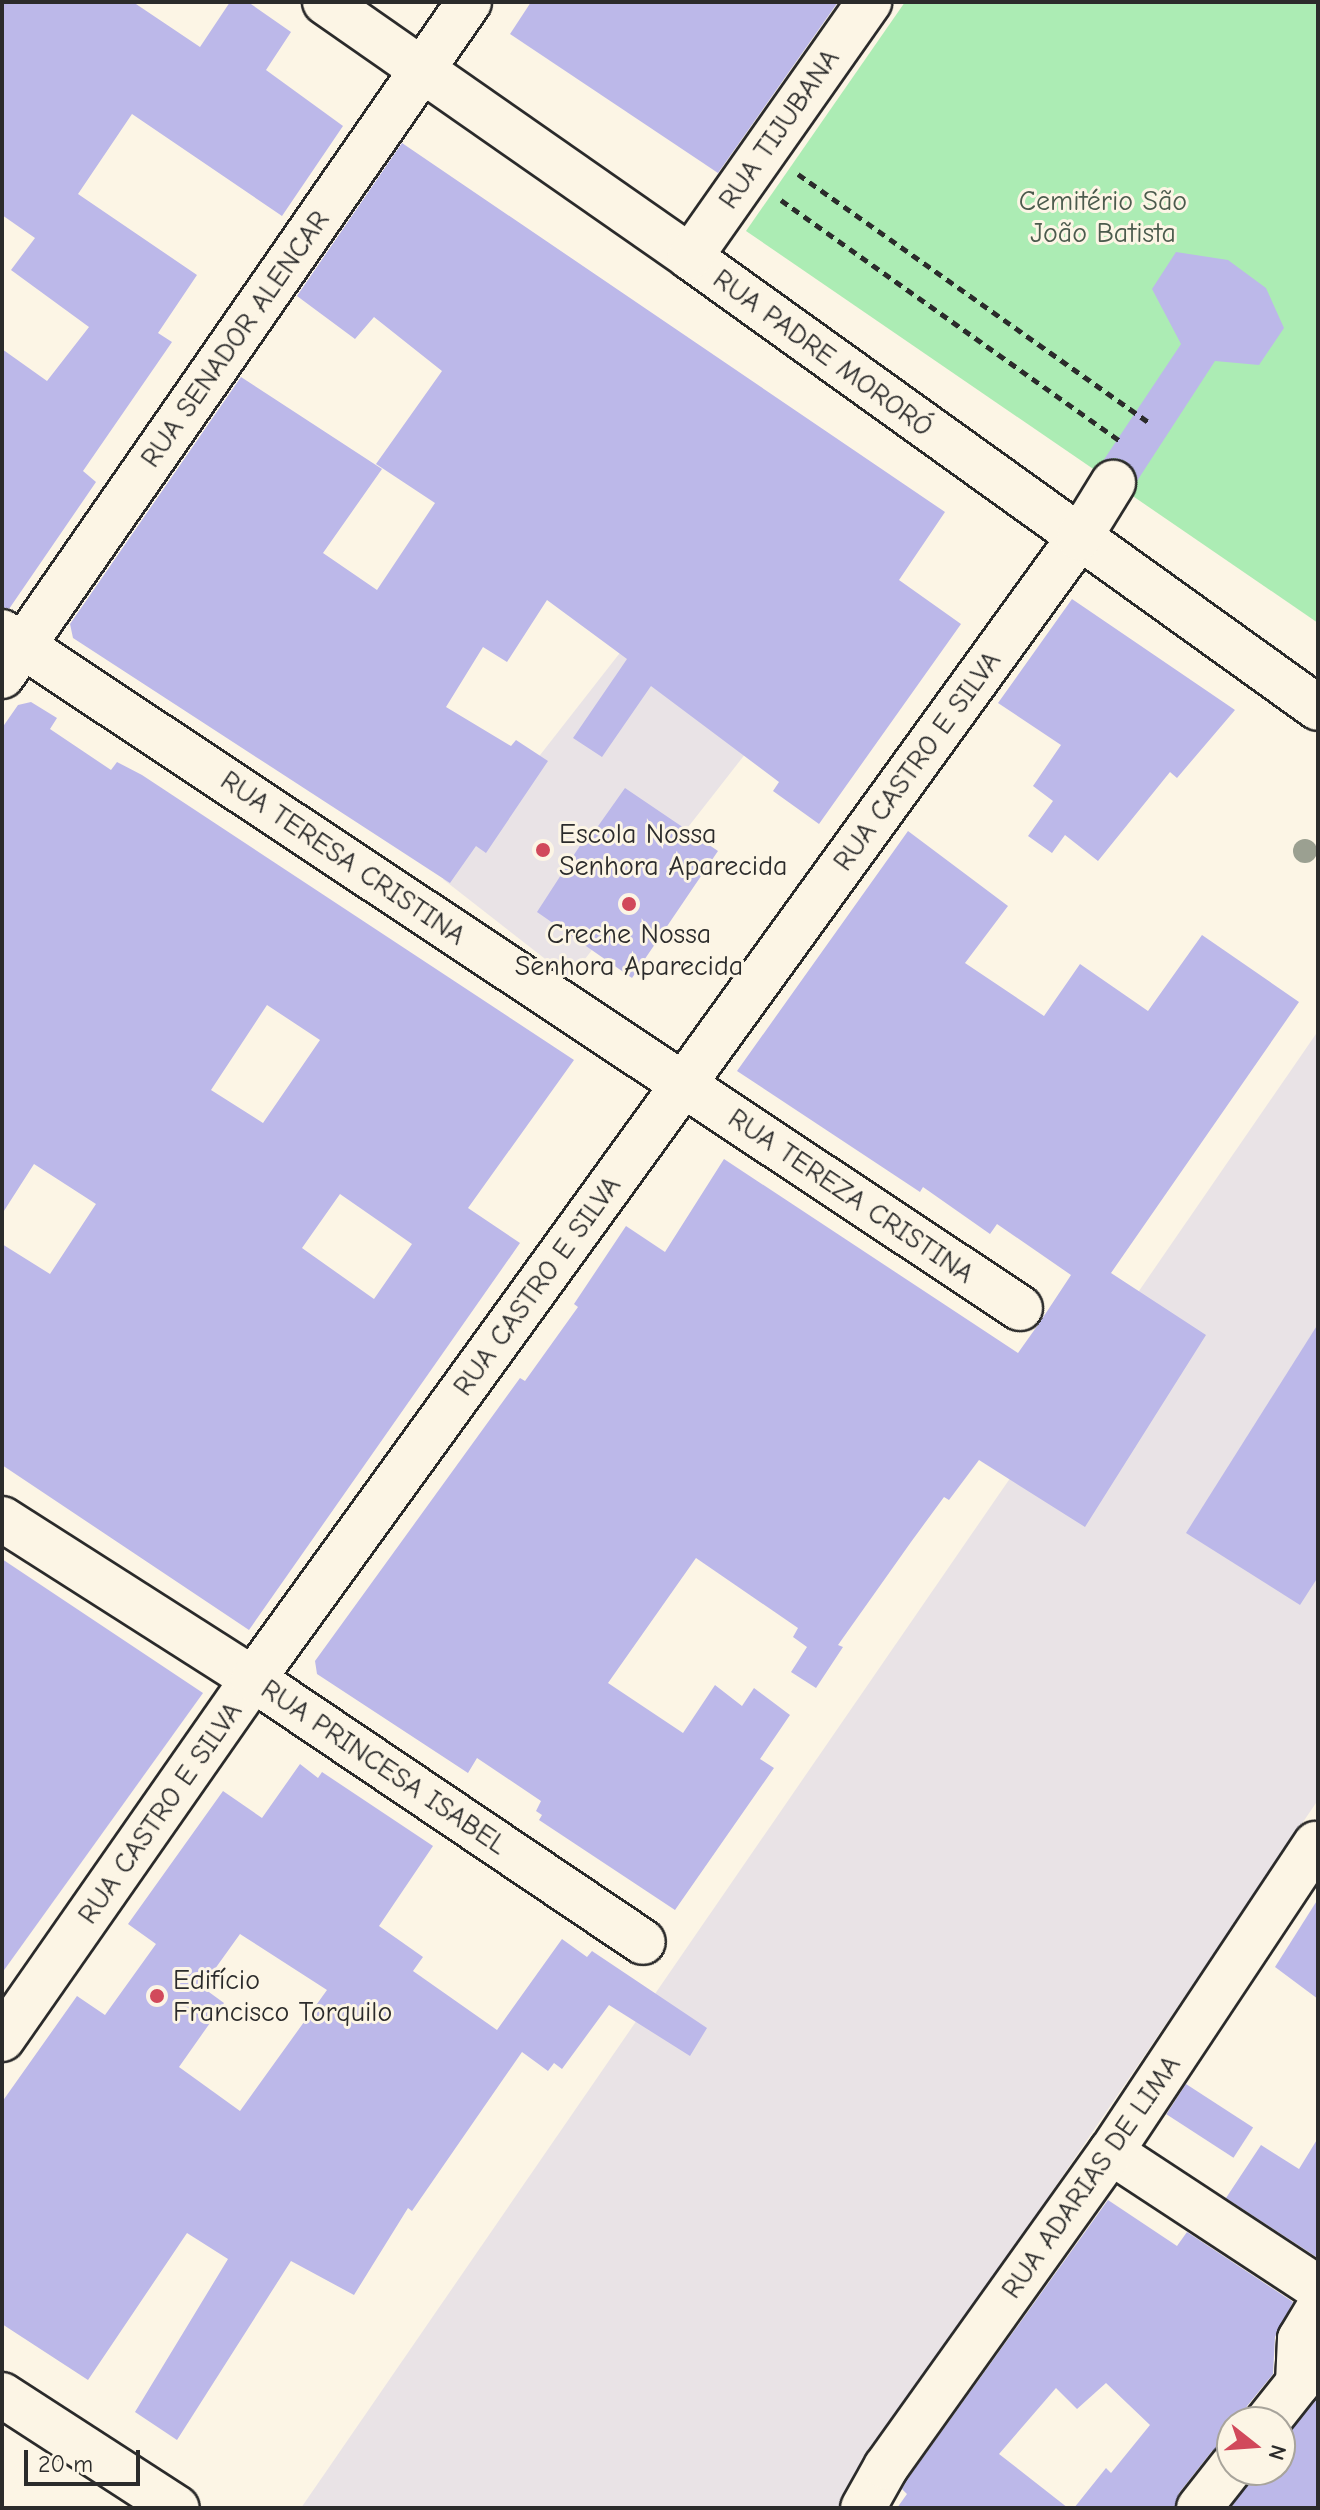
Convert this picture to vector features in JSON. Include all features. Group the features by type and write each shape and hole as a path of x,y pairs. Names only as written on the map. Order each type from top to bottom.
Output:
{"street":[{"name":"RUA PADRE MORORÓ","path":"325,2 690,257 1318,708"},
{"name":"RUA SENADOR ALENCAR","path":"9,652 469,2"},
{"name":"RUA TIJUBANA","path":"690,257 869,2"},
{"name":"RUA CASTRO E SILVA","path":"2,2039 253,1679 1079,538 1122,466"},
{"name":"RUA TERESA CRISTINA","path":"9,652 683,1083"},
{"name":"RUA TEREZA CRISTINA","path":"683,1083 1020,1308"},
{"name":"RUA PRINCESA ISABEL","path":"2,1519 253,1679 643,1942"},
{"name":"RUA ADARIAS DE LIMA","path":"863,2508 886,2467 1111,2152 1316,1844"},
{"path":"1111,2152 1318,2288"},
{"path":"1288,2406 1308,2390 1300,2339 1318,2309"},
{"path":"2,2395 177,2508"},
{"path":"1199,2508 1216,2486"}],"path":[{"path":"791,169 1148,422"},
{"path":"773,195 1122,466"}],"shaded area":[{"path":"637,631 764,730 570,978 443,879"},
{"path":"1318,1031 1318,1800 837,2508 301,2508"}],"green space":[{"name":"Cemitério São João Batista","path":"905,2 1318,2 1318,623 746,231"}],"building":[{"path":"2,2 133,2 200,47 230,2 248,2 291,32 266,70 343,126 282,216 132,114 78,194 197,275 158,333 172,342 83,471 96,482 9,609 2,607 2,349 47,381 89,327 11,270 35,238 2,215"},
{"path":"531,2 838,2 718,173 510,34"},
{"path":"402,143 945,512 899,580 961,624 819,824 773,791 779,782 651,686 602,757 573,738 627,659 547,600 507,662 483,647 446,707 511,746 516,740 548,761 486,853 476,846 450,883 73,638 70,624 241,377 382,469 323,553 377,590 435,503 376,464 442,371 374,317 355,339 297,296"},
{"path":"1176,252 1228,260 1266,288 1284,328 1259,365 1215,361 1137,481 1135,471 1125,461 1115,458 1103,461 1181,344 1152,289"},
{"path":"1072,599 1235,710 1177,778 1170,772 1098,861 1065,835 1052,853 1028,836 1053,801 1033,786 1061,745 998,703"},
{"path":"31,702 57,718 50,729 111,770 117,762 142,775 574,1060 468,1208 520,1243 249,1630 2,1465 2,1244 50,1274 96,1204 34,1164 2,1214 2,728 18,705","holes":["267,1005 320,1040 263,1123 211,1090","340,1194 412,1244 374,1299 302,1248"]},
{"path":"625,788 718,851 632,978 537,912 592,827 596,829"},
{"path":"908,831 1008,906 965,963 1044,1016 1080,964 1148,1011 1202,935 1299,1002 1111,1273 1206,1335 1085,1527 979,1460 949,1500 944,1497 911,1542 838,1645 843,1647 816,1688 791,1672 807,1647 793,1637 798,1628 696,1558 608,1683 683,1733 715,1685 742,1706 754,1688 790,1715 760,1759 774,1768 675,1910 539,1820 542,1815 536,1811 541,1801 477,1758 468,1773 317,1674 315,1661 520,1378 525,1381 578,1307 574,1304 626,1226 665,1252 724,1159 1018,1353 1071,1275 997,1224 990,1234 923,1187 920,1192 737,1071"},
{"path":"1318,1324 1318,1577 1300,1605 1186,1533"},
{"path":"2,1559 203,1693 2,1973"},
{"path":"300,1764 318,1778 322,1772 433,1846 379,1926 423,1957 413,1971 497,2030 562,1939 587,1957 592,1951 707,2028 690,2056 609,2005 562,2069 554,2063 548,2071 522,2052 412,2211 408,2208 354,2295 291,2261 177,2440 135,2412 228,2259 187,2233 88,2380 2,2324 2,2102 77,1996 105,2015 156,1944 128,1924 223,1791 262,1818","holes":["240,1934 327,1990 240,2111 179,2067 224,2003 202,1987"]},
{"path":"1318,1899 1318,1999 1275,1967"},
{"path":"1186,2084 1253,2128 1233,2158 1166,2114"},
{"path":"1318,2138 1318,2258 1226,2198 1261,2145 1299,2169"},
{"path":"1108,2200 1177,2246 1187,2232 1293,2302 1275,2337 1273,2374 1247,2406 1216,2406 1216,2449 1179,2493 1175,2508 1074,2508 1106,2468 1111,2473 1150,2425 1106,2383 1077,2409 1056,2388 999,2454 1068,2508 897,2508 907,2494 902,2489"},
{"path":"1318,2398 1318,2508 1231,2508 1246,2486 1296,2486 1296,2424"}],"place":[{"name":"Escola Nossa Senhora Aparecida","path":"543,850"},
{"name":"Creche Nossa Senhora Aparecida","path":"629,904"},
{"name":"Edifício Francisco Torquilo","path":"157,1996"}]}
